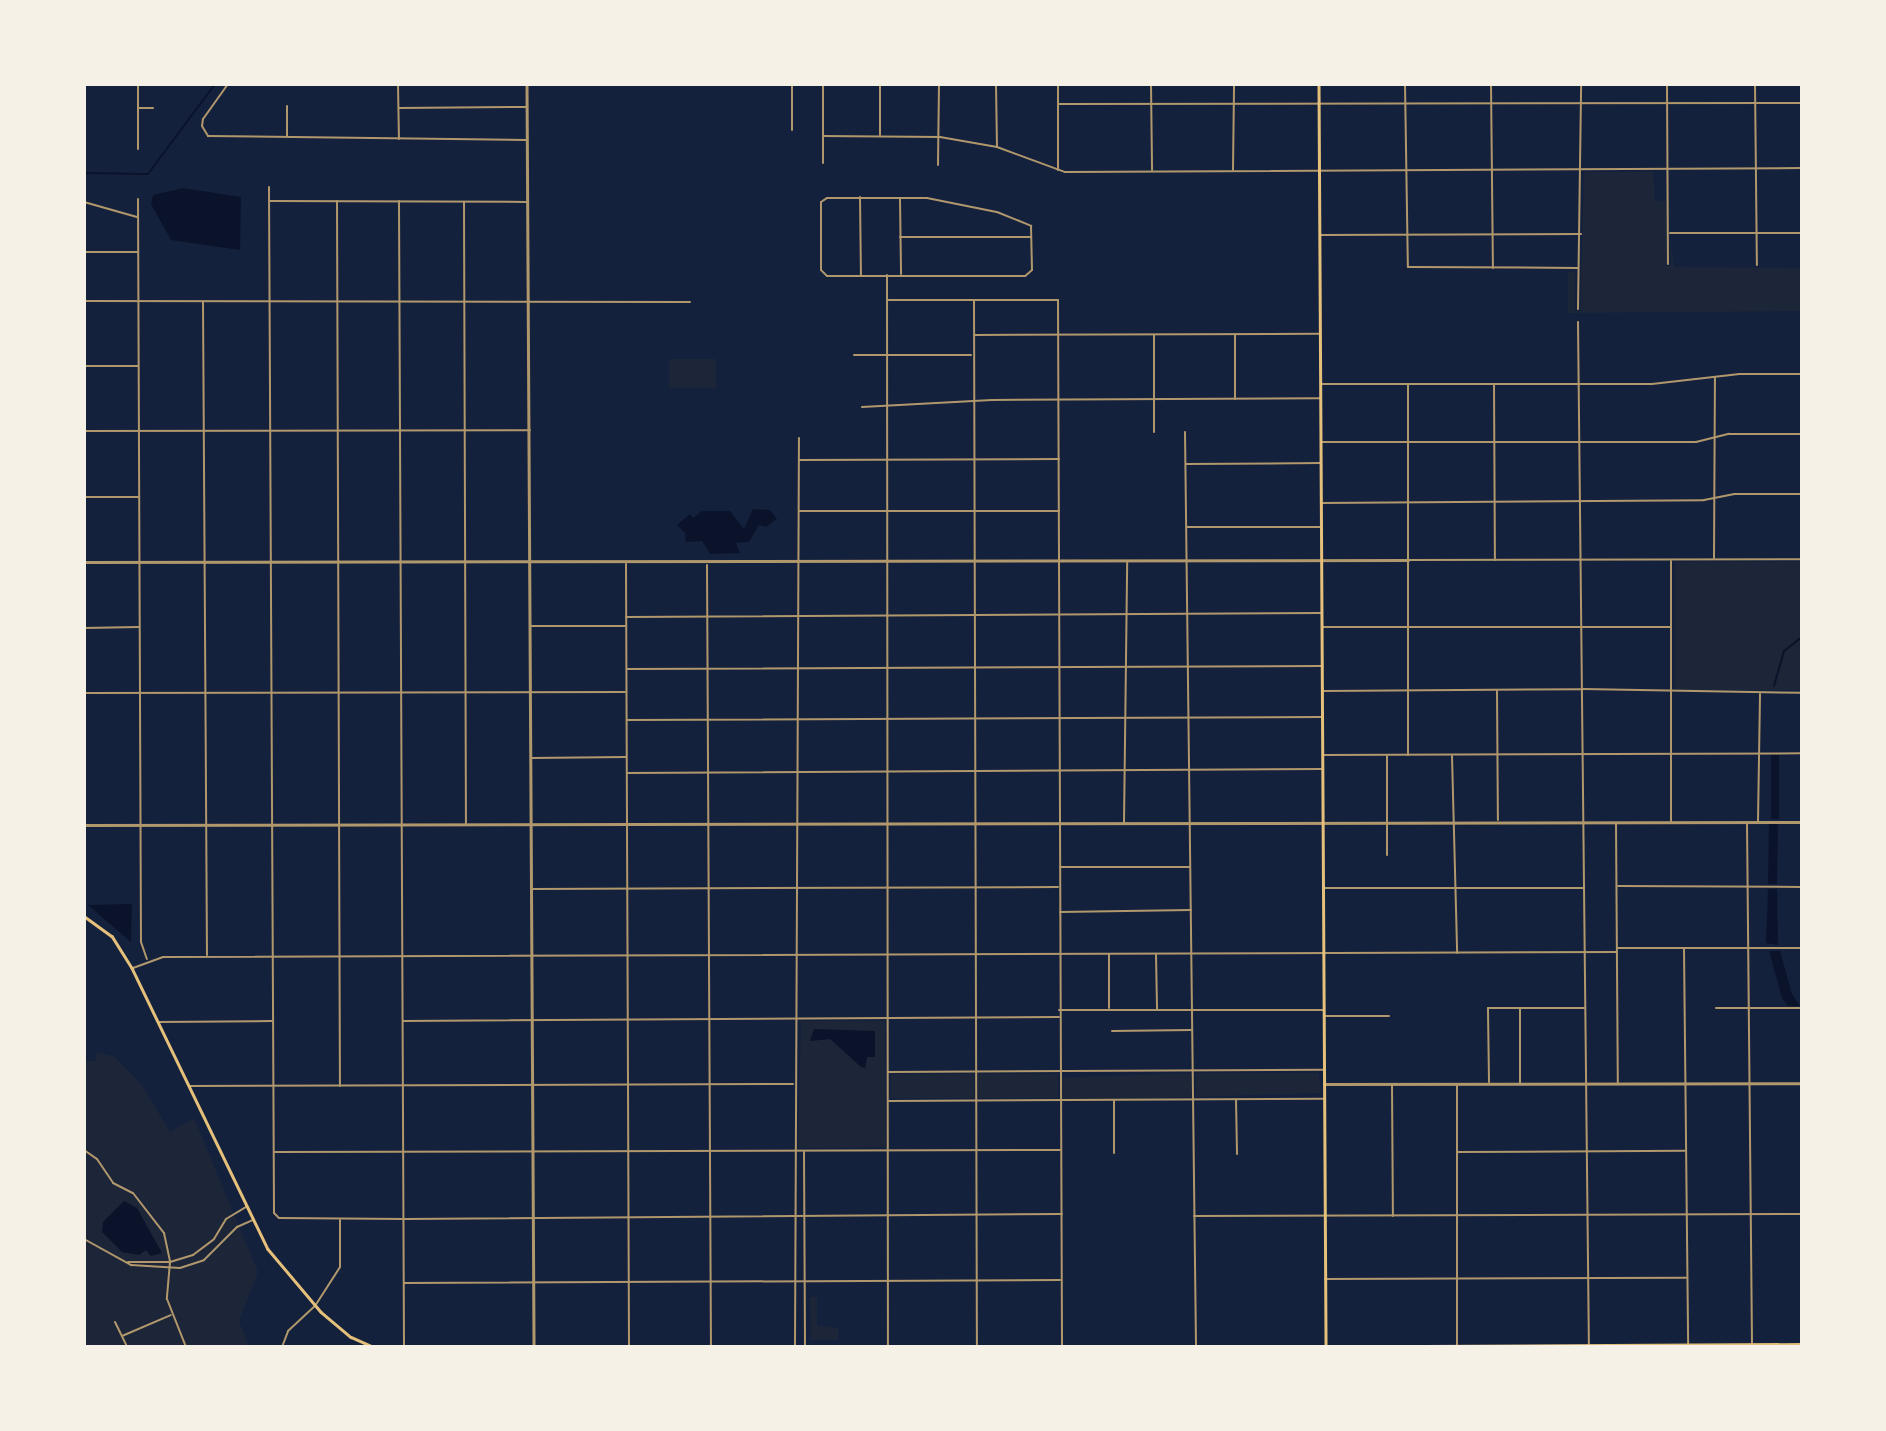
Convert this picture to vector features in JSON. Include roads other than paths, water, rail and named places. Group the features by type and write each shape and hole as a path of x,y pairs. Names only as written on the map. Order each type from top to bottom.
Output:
{"main road":[{"path":"1319,84 1326,1346"},
{"path":"84,916 113,936 132,968 253,1220 283,1269 315,1306 361,1345 373,1347"},
{"path":"1230,1347 1802,1344"}],"street":[{"path":"138,84 138,149"},
{"path":"228,84 202,126 214,137 390,137 399,141 527,140"},
{"path":"398,84 399,141"},
{"path":"527,84 534,955 534,1347"},
{"path":"792,84 792,130"},
{"path":"823,84 823,163"},
{"path":"880,84 880,135"},
{"path":"938,165 939,84"},
{"path":"996,84 997,148"},
{"path":"1058,84 1058,170"},
{"path":"1152,84 1152,172"},
{"path":"1233,170 1234,84"},
{"path":"1405,84 1408,267 1493,270 1578,268"},
{"path":"1491,84 1493,270"},
{"path":"1578,309 1582,170 1581,84"},
{"path":"1667,84 1668,264"},
{"path":"1755,84 1757,265"},
{"path":"1058,104 1802,103"},
{"path":"287,106 287,137"},
{"path":"399,108 527,107"},
{"path":"138,108 153,108"},
{"path":"823,136 940,137 997,148 1058,170 1152,172 1802,168"},
{"path":"269,187 274,1213 279,1218 405,1219 1062,1214"},
{"path":"860,198 861,276"},
{"path":"900,198 901,275"},
{"path":"900,198 970,205 1031,226 1030,274 822,274 824,199 900,198"},
{"path":"138,199 141,942 148,960"},
{"path":"270,201 527,202"},
{"path":"337,201 340,1086"},
{"path":"399,201 404,1347"},
{"path":"84,202 138,217"},
{"path":"464,202 467,825"},
{"path":"1668,233 1802,233"},
{"path":"1320,235 1581,234"},
{"path":"900,237 1032,237"},
{"path":"84,252 138,252"},
{"path":"887,275 888,1347"},
{"path":"887,300 1058,300 1058,953 1062,1347"},
{"path":"974,300 973,825 977,1347"},
{"path":"84,301 690,302"},
{"path":"204,302 207,957"},
{"path":"1578,322 1582,384 1584,952 1589,1346"},
{"path":"1154,334 1154,432"},
{"path":"1235,334 1235,399"},
{"path":"974,335 1320,334"},
{"path":"854,355 972,355"},
{"path":"84,366 139,366"},
{"path":"1321,384 1652,384 1715,377 1802,374"},
{"path":"1714,559 1715,377"},
{"path":"1408,383 1408,755"},
{"path":"1494,383 1495,560"},
{"path":"862,407 1060,399 1321,398"},
{"path":"84,431 530,430"},
{"path":"1185,432 1191,718 1196,1347"},
{"path":"1321,443 1696,442 1715,437 1802,434"},
{"path":"795,1347 794,1084 799,1018 799,438"},
{"path":"799,460 1060,459"},
{"path":"1186,464 1321,463"},
{"path":"1321,503 1582,502 1802,494"},
{"path":"84,497 139,497"},
{"path":"798,511 1060,511"},
{"path":"1187,527 1321,527"},
{"path":"1671,559 1671,822"},
{"path":"84,562 465,561 707,565 1802,559"},
{"path":"1124,823 1126,562"},
{"path":"625,564 629,1347"},
{"path":"707,565 710,1347"},
{"path":"625,617 1322,614"},
{"path":"1322,627 1583,624 1671,627"},
{"path":"531,626 626,626"},
{"path":"84,628 140,627"},
{"path":"626,669 1322,666"},
{"path":"1322,691 1583,689 1802,693"},
{"path":"1497,690 1498,820"},
{"path":"84,693 626,692"},
{"path":"1758,822 1760,693"},
{"path":"627,720 1322,717"},
{"path":"1323,755 1802,753"},
{"path":"1387,755 1387,855"},
{"path":"1452,755 1457,953"},
{"path":"531,758 627,757"},
{"path":"627,773 1323,769"},
{"path":"84,825 973,825 1584,819 1616,822 1802,821"},
{"path":"1616,822 1618,1084"},
{"path":"1747,822 1752,1346"},
{"path":"1060,867 1191,867"},
{"path":"1616,886 1802,887"},
{"path":"532,889 1059,887"},
{"path":"1323,888 1585,888"},
{"path":"1059,912 1192,910"},
{"path":"1617,948 1802,948"},
{"path":"1684,948 1688,1346"},
{"path":"132,968 148,960 207,957 1617,952"},
{"path":"1109,953 1110,1009"},
{"path":"1156,953 1157,1010"},
{"path":"1489,1083 1488,1008 1585,1008"},
{"path":"1520,1008 1520,1083"},
{"path":"1716,1008 1802,1008"},
{"path":"1059,1010 1324,1010"},
{"path":"1324,1016 1389,1016"},
{"path":"402,1021 1060,1017"},
{"path":"158,1022 273,1021"},
{"path":"1112,1031 1192,1030"},
{"path":"888,1072 1324,1070"},
{"path":"1457,1083 1457,1346"},
{"path":"1324,1084 1802,1083"},
{"path":"188,1086 794,1084"},
{"path":"1392,1084 1393,1216"},
{"path":"1236,1099 1237,1154"},
{"path":"888,1101 1324,1099"},
{"path":"1114,1100 1114,1153"},
{"path":"84,1150 97,1158 113,1184 133,1193 164,1233 170,1262 166,1290 172,1314 186,1347"},
{"path":"804,1150 805,1347"},
{"path":"273,1152 1061,1150"},
{"path":"1457,1152 1686,1151"},
{"path":"200,1254 226,1219 246,1206"},
{"path":"1194,1216 1802,1214"},
{"path":"282,1347 288,1331 315,1306 340,1268 340,1218"},
{"path":"84,1239 127,1262 169,1269 204,1260 237,1227 253,1220"},
{"path":"186,1258 204,1249"},
{"path":"127,1262 170,1262 194,1257"},
{"path":"1325,1279 1688,1278"},
{"path":"403,1283 1061,1280"},
{"path":"122,1336 172,1314"},
{"path":"115,1322 127,1347"}],"waterway":[{"path":"84,173 148,174 215,84"},
{"path":"1774,686 1784,651 1802,637"}]}
